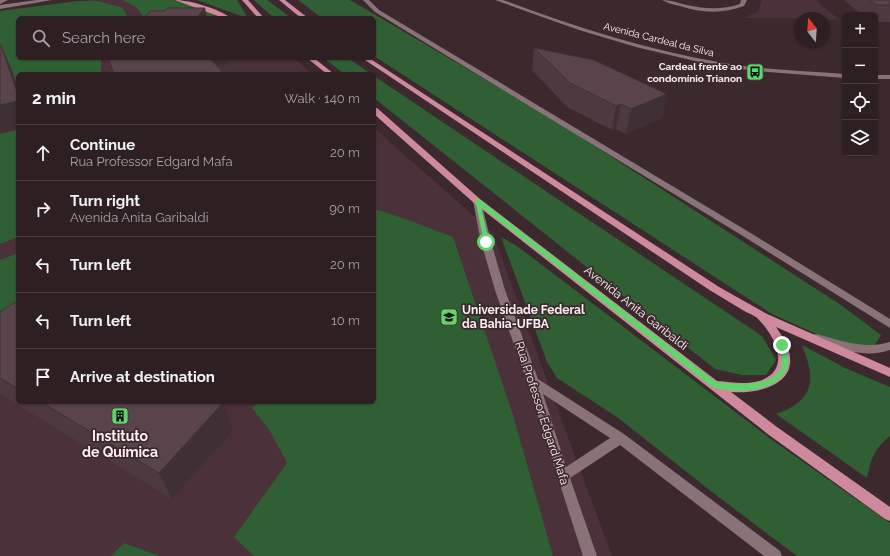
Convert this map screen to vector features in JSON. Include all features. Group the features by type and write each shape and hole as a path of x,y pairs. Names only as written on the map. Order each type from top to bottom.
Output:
{"main road":[{"path":"178,0 194,4 223,16"},
{"path":"245,0 259,16"},
{"path":"282,0 302,16"},
{"path":"309,60 320,66"},
{"path":"312,60 328,72"},
{"path":"368,60 715,289 763,317 890,373"},
{"name":"Avenida Anita Garibaldi","path":"376,112 477,201 773,431 890,515"},
{"path":"715,385 743,388 767,384 781,374 786,361 782,345 763,317"}],"street":[{"path":"0,2 5,0"},
{"path":"0,7 50,0"},
{"path":"366,0 377,11 741,231 890,324"},
{"name":"Avenida Cardeal da Silva","path":"498,0 575,28 678,55 724,65 772,71 842,76"},
{"path":"665,0 680,5 711,10 736,8 742,5 744,0"},
{"path":"878,77 890,77"},
{"name":"Rua Professor Edgard Mafa","path":"477,201 486,242 500,290 533,382 562,476 590,556"},
{"path":"802,334 856,348 874,350 890,346"},
{"path":"533,382 620,438 774,556"},
{"path":"562,476 620,438"}],"shaded area":[{"name":"Universidade Federal da Bahia-UFBA","path":"87,0 180,0 204,7 222,16 16,16 16,60 296,60 310,72 16,72 16,404 376,404 376,130 492,232 612,556 0,556 0,11"},
{"path":"762,0 816,0 830,12 794,12 794,18 743,18 758,12"},
{"path":"830,12 839,20 830,19"}],"green space":[{"path":"123,0 173,0 190,4 215,16 143,16 137,8"},
{"path":"197,0 237,0 247,16 241,16"},
{"path":"254,0 267,0 288,16 272,16"},
{"path":"298,0 350,0 556,121 841,305 881,335 872,349 839,344 772,314 376,57 376,16 319,16"},
{"path":"78,1 98,1 123,8 127,16 16,16 16,60 101,60 101,72 16,72 16,82 11,68 0,70 0,11"},
{"path":"326,60 351,60 368,72 342,72"},
{"path":"376,77 762,336 776,360 766,375 742,375 715,369 376,100"},
{"path":"16,130 16,238 0,244 0,134"},
{"path":"376,210 453,237 513,415 553,556 254,556 234,537 287,463 270,431 252,408 256,404 376,404"},
{"path":"501,237 517,246 775,442 890,523 890,556 797,556 712,492 617,417 557,378 547,362"},
{"path":"16,254 16,334 0,345 0,260"},
{"path":"802,345 845,368 890,387 890,436 880,445 874,455 867,478 776,414 789,409 798,403 805,395 809,387 809,368 807,357"},
{"path":"124,543 160,556 111,556"}],"building":[{"path":"870,0 890,0 890,5 877,5"},
{"path":"168,8 205,8 198,16 145,16 151,11 164,11"},
{"path":"1,45 16,89 16,101 0,105"},
{"path":"534,48 594,60 667,94 631,109 621,104 616,106 570,83"},
{"path":"109,60 212,60 222,72 113,72"},
{"path":"16,303 16,388 0,378 0,312"},
{"path":"44,404 222,404 159,473"}],"place":[{"name":"Cardeal frente ao condomínio Trianon","path":"755,72"},
{"name":"Universidade Federal da Bahia-UFBA","path":"449,317"},
{"name":"Instituto de Química","path":"120,416"}],"route":[{"path":"486,242 477,201 715,385 743,388 767,384 781,374 786,361 782,345"}]}
